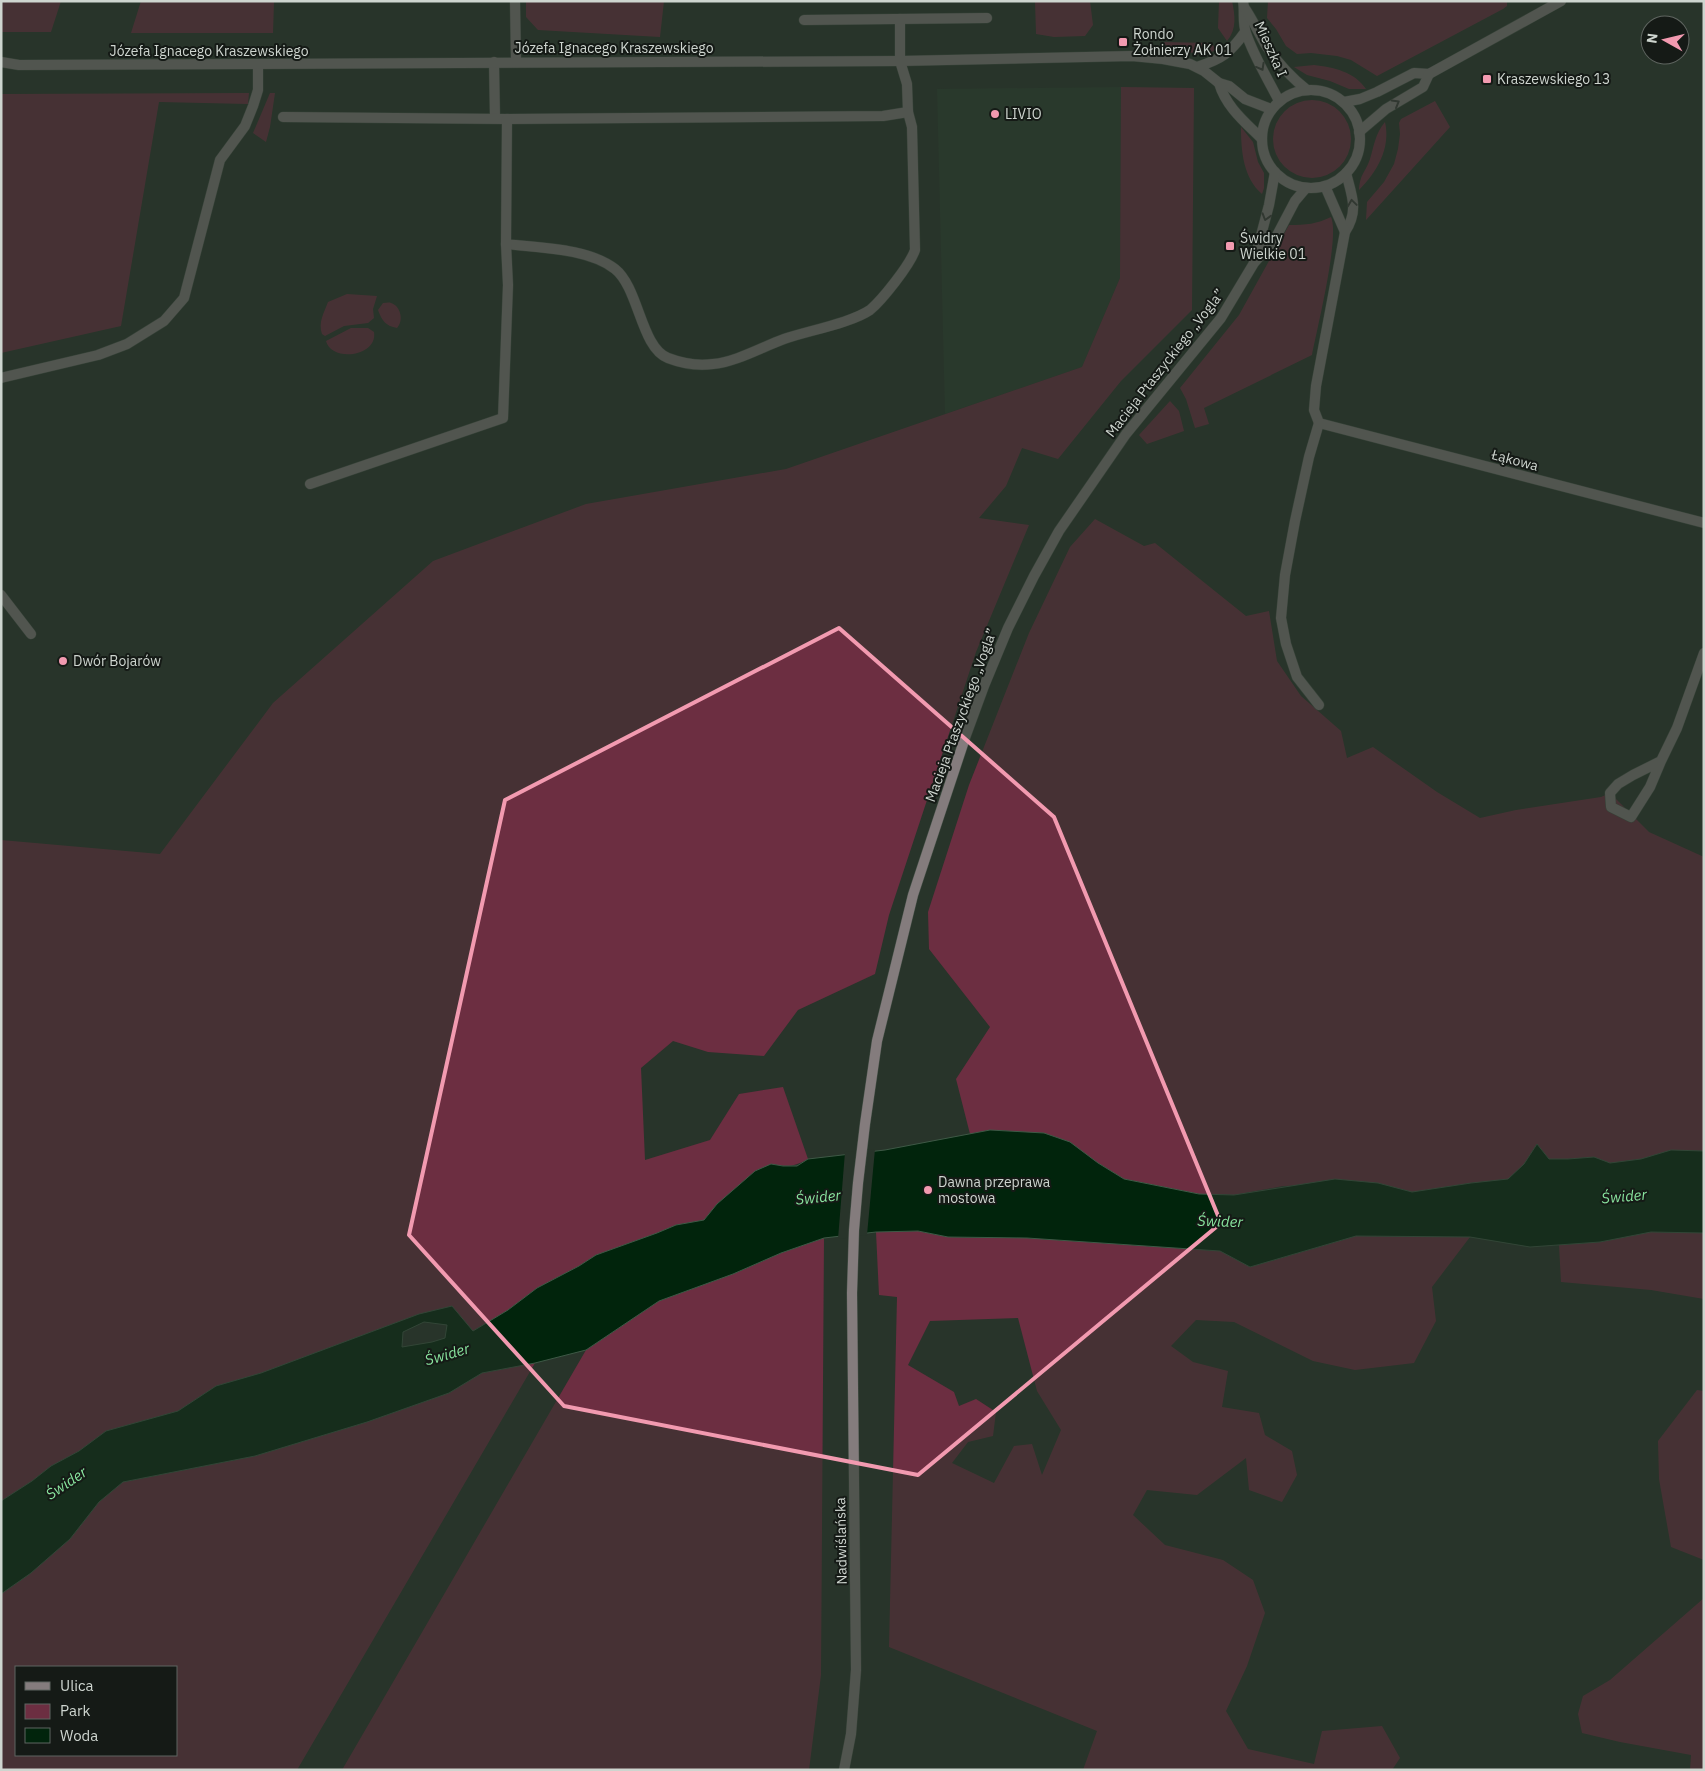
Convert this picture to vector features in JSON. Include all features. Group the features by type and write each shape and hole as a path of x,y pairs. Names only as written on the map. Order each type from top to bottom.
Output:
{"street":[{"path":"515,1 516,62"},
{"path":"1344,102 1360,99 1377,92 1414,73 1429,74 1561,1"},
{"name":"Mieszka I","path":"1243,4 1245,32 1256,58 1279,101"},
{"name":"Mieszka I","path":"1243,4 1255,22 1269,50 1307,90"},
{"path":"804,20 987,18"},
{"path":"506,244 580,252 596,258 616,270 630,289 651,343 663,356 700,365 728,360 863,313 878,302 909,263 915,250 912,127 908,112 907,84 900,61 900,19"},
{"path":"1197,67 1220,59 1227,54 1245,32"},
{"name":"Józefa Ignacego Kraszewskiego","path":"1,62 19,64 258,65 494,62 900,61 1132,56 1178,61 1197,67 1220,83 1230,86 1250,102 1271,109"},
{"path":"494,62 495,118"},
{"path":"1,378 98,355 127,344 164,321 184,298 220,160 245,126 253,106 258,90 258,65"},
{"path":"1359,132 1386,109 1423,87 1429,74"},
{"path":"1220,83 1222,94 1230,106 1262,139"},
{"path":"1307,90 1325,91 1344,102 1354,114 1359,132 1359,151 1354,163 1346,173 1325,186 1306,188 1280,178 1265,156 1262,139 1266,119 1271,109 1288,95 1307,90"},
{"path":"283,117 507,119 883,116 908,112"},
{"path":"310,484 503,418 508,285 506,244 507,119"},
{"name":"Macieja Ptaszyckiego „Vogla”","path":"1254,262 1269,205 1275,172"},
{"path":"1319,706 1298,677 1286,644 1280,618 1285,575 1295,521 1309,457 1320,422 1313,403 1345,232 1352,219 1354,207 1346,173"},
{"path":"1325,186 1345,232"},
{"name":"Macieja Ptaszyckiego „Vogla”","path":"852,1312 854,1230 865,1124 877,1041 889,986 913,895 966,735 1008,628 1042,561 1081,497 1126,434 1221,318 1254,262 1275,239 1287,214 1306,188"},
{"name":"Łąkowa","path":"1320,422 1704,523"},
{"path":"1,595 31,634"},
{"path":"1661,761 1618,784 1610,793 1611,807 1631,817 1650,787 1677,728 1704,653"},
{"name":"Nadwiślańska","path":"844,1770 851,1734 856,1670 852,1312"}],"highlighted area":[{"path":"839,628 1054,817 1221,1223 918,1475 564,1406 409,1235 505,800"}],"shaded area":[{"path":"1121,87 1120,278 1082,367 945,414 937,89"}],"green space":[{"path":"1,1 61,1 51,32 1,32"},
{"path":"141,1 274,1 273,33 131,33"},
{"path":"526,1 664,1 660,37 538,30 526,17"},
{"path":"1035,1 1090,1 1093,25 1085,36 1054,37 1036,34"},
{"path":"1219,1 1232,1 1233,6 1234,27 1227,41 1218,28"},
{"path":"1268,1 1507,1 1507,6 1377,76 1351,60 1337,56 1311,53 1297,54 1286,46 1267,18"},
{"path":"1164,42 1211,43 1217,50 1205,53 1192,53 1167,48"},
{"path":"1314,65 1329,67 1350,74 1366,89 1349,89 1330,81 1307,75 1294,67"},
{"path":"1121,87 1194,88 1192,310 1121,381 1058,459 1022,448 1006,486 979,518 1029,525 976,652 889,915 875,974 798,1010 764,1056 708,1052 673,1041 641,1068 645,1160 710,1140 739,1094 783,1087 808,1159 790,1166 771,1164 717,1204 704,1220 676,1225 596,1255 537,1288 508,1310 473,1331 419,1314 261,1373 216,1386 178,1411 106,1431 79,1451 51,1466 1,1501 1,840 160,854 273,703 433,561 586,504 786,469 1082,367 1120,278"},
{"path":"249,93 248,104 159,102 121,326 1,353 1,94"},
{"path":"270,93 275,93 266,142 253,133"},
{"path":"1304,100 1320,100 1334,106 1345,117 1351,131 1351,147 1345,161 1334,172 1320,178 1304,178 1290,172 1279,161 1273,147 1273,131 1279,117 1290,106"},
{"path":"1435,101 1450,127 1366,220 1367,202 1384,182 1394,164 1398,149 1399,123 1401,119"},
{"path":"1385,122 1386,141 1381,159 1366,183 1359,190 1360,180 1370,159 1377,136"},
{"path":"1241,127 1253,142 1258,162 1264,173 1262,194 1251,180 1244,163"},
{"path":"1331,217 1333,243 1323,305 1312,355 1204,408 1209,424 1195,428 1186,399 1180,388 1239,315 1289,225 1311,224"},
{"path":"347,294 377,296 373,309 374,318 368,323 344,326 325,336 322,334 321,325 328,302"},
{"path":"383,303 391,303 399,310 401,318 397,328 387,324 381,317 378,310"},
{"path":"351,328 368,328 374,332 373,340 369,347 354,354 337,352 330,348 326,341"},
{"path":"1170,401 1179,411 1184,431 1147,444 1139,435"},
{"path":"1095,519 1144,546 1155,543 1246,616 1269,611 1277,661 1301,696 1341,731 1347,758 1373,747 1437,792 1480,818 1516,810 1601,797 1610,793 1649,832 1704,857 1704,1151 1671,1150 1641,1159 1610,1163 1594,1157 1549,1159 1537,1144 1524,1164 1509,1179 1412,1192 1378,1183 1283,1186 1234,1195 1199,1194 1124,1179 1098,1163 1011,1131 990,1130 970,1134 956,1079 990,1027 929,949 928,912 969,785 1029,633 1070,547"},
{"path":"918,1231 948,1237 1027,1238 1220,1251 1250,1267 1356,1236 1470,1237 1432,1287 1436,1321 1414,1363 1355,1370 1313,1361 1234,1322 1196,1320 1171,1346 1193,1362 1228,1371 1222,1407 1259,1413 1265,1435 1292,1451 1297,1475 1282,1502 1249,1490 1246,1458 1197,1495 1147,1490 1133,1515 1165,1545 1223,1560 1253,1580 1265,1613 1247,1666 1226,1711 1248,1749 1314,1764 1322,1731 1382,1726 1400,1758 1392,1770 1083,1770 1097,1731 889,1647 897,1297 879,1295 876,1232","holes":["1018,1318 1037,1391 1061,1430 1042,1475 1032,1444 1014,1446 994,1483 952,1463 968,1442 993,1436 996,1412 976,1399 959,1406 954,1392 908,1365 930,1321"]},
{"path":"1651,1232 1704,1233 1704,1299 1651,1290 1561,1282 1559,1245 1600,1242"},
{"path":"824,1238 821,1675 809,1770 342,1770 586,1350 659,1301"},
{"path":"535,1363 297,1770 1,1770 1,1594 31,1573 70,1539 99,1502 123,1482 255,1456 367,1422 449,1393 482,1373"},
{"path":"1697,1390 1704,1391 1704,1560 1671,1547 1659,1479 1658,1441"},
{"path":"1704,1598 1704,1770 1690,1770 1691,1755 1582,1733 1578,1714 1583,1696 1610,1680"}],"water":[{"name":"Świder","path":"990,1130 1044,1133 1070,1142 1124,1179 1199,1194 1234,1195 1335,1179 1378,1183 1412,1192 1508,1179 1524,1164 1537,1144 1549,1159 1594,1157 1610,1163 1641,1159 1671,1150 1704,1151 1704,1233 1651,1232 1600,1242 1530,1247 1470,1237 1356,1236 1250,1267 1220,1251 1027,1238 948,1237 918,1231 876,1232 824,1238 659,1301 586,1350 535,1363 482,1373 449,1393 367,1422 255,1456 123,1482 99,1502 70,1539 31,1573 1,1594 1,1501 51,1466 79,1451 106,1431 178,1411 216,1386 261,1373 419,1314 452,1306 473,1331 508,1310 537,1288 596,1255 676,1225 704,1220 717,1204 755,1171 771,1164 797,1166 808,1159 885,1150","holes":["424,1322 447,1325 445,1338 402,1347 403,1332"]}],"pier":[{"path":"875,1149 867,1235 838,1239 845,1152"}],"place":[{"name":"Rondo Żołnierzy AK 01","path":"1123,42"},
{"name":"Kraszewskiego 13","path":"1487,79"},
{"name":"LIVIO","path":"995,114"},
{"name":"Świdry Wielkie 01","path":"1230,246"},
{"name":"Dwór Bojarów","path":"63,661"},
{"name":"Dawna przeprawa mostowa","path":"928,1190"}]}
